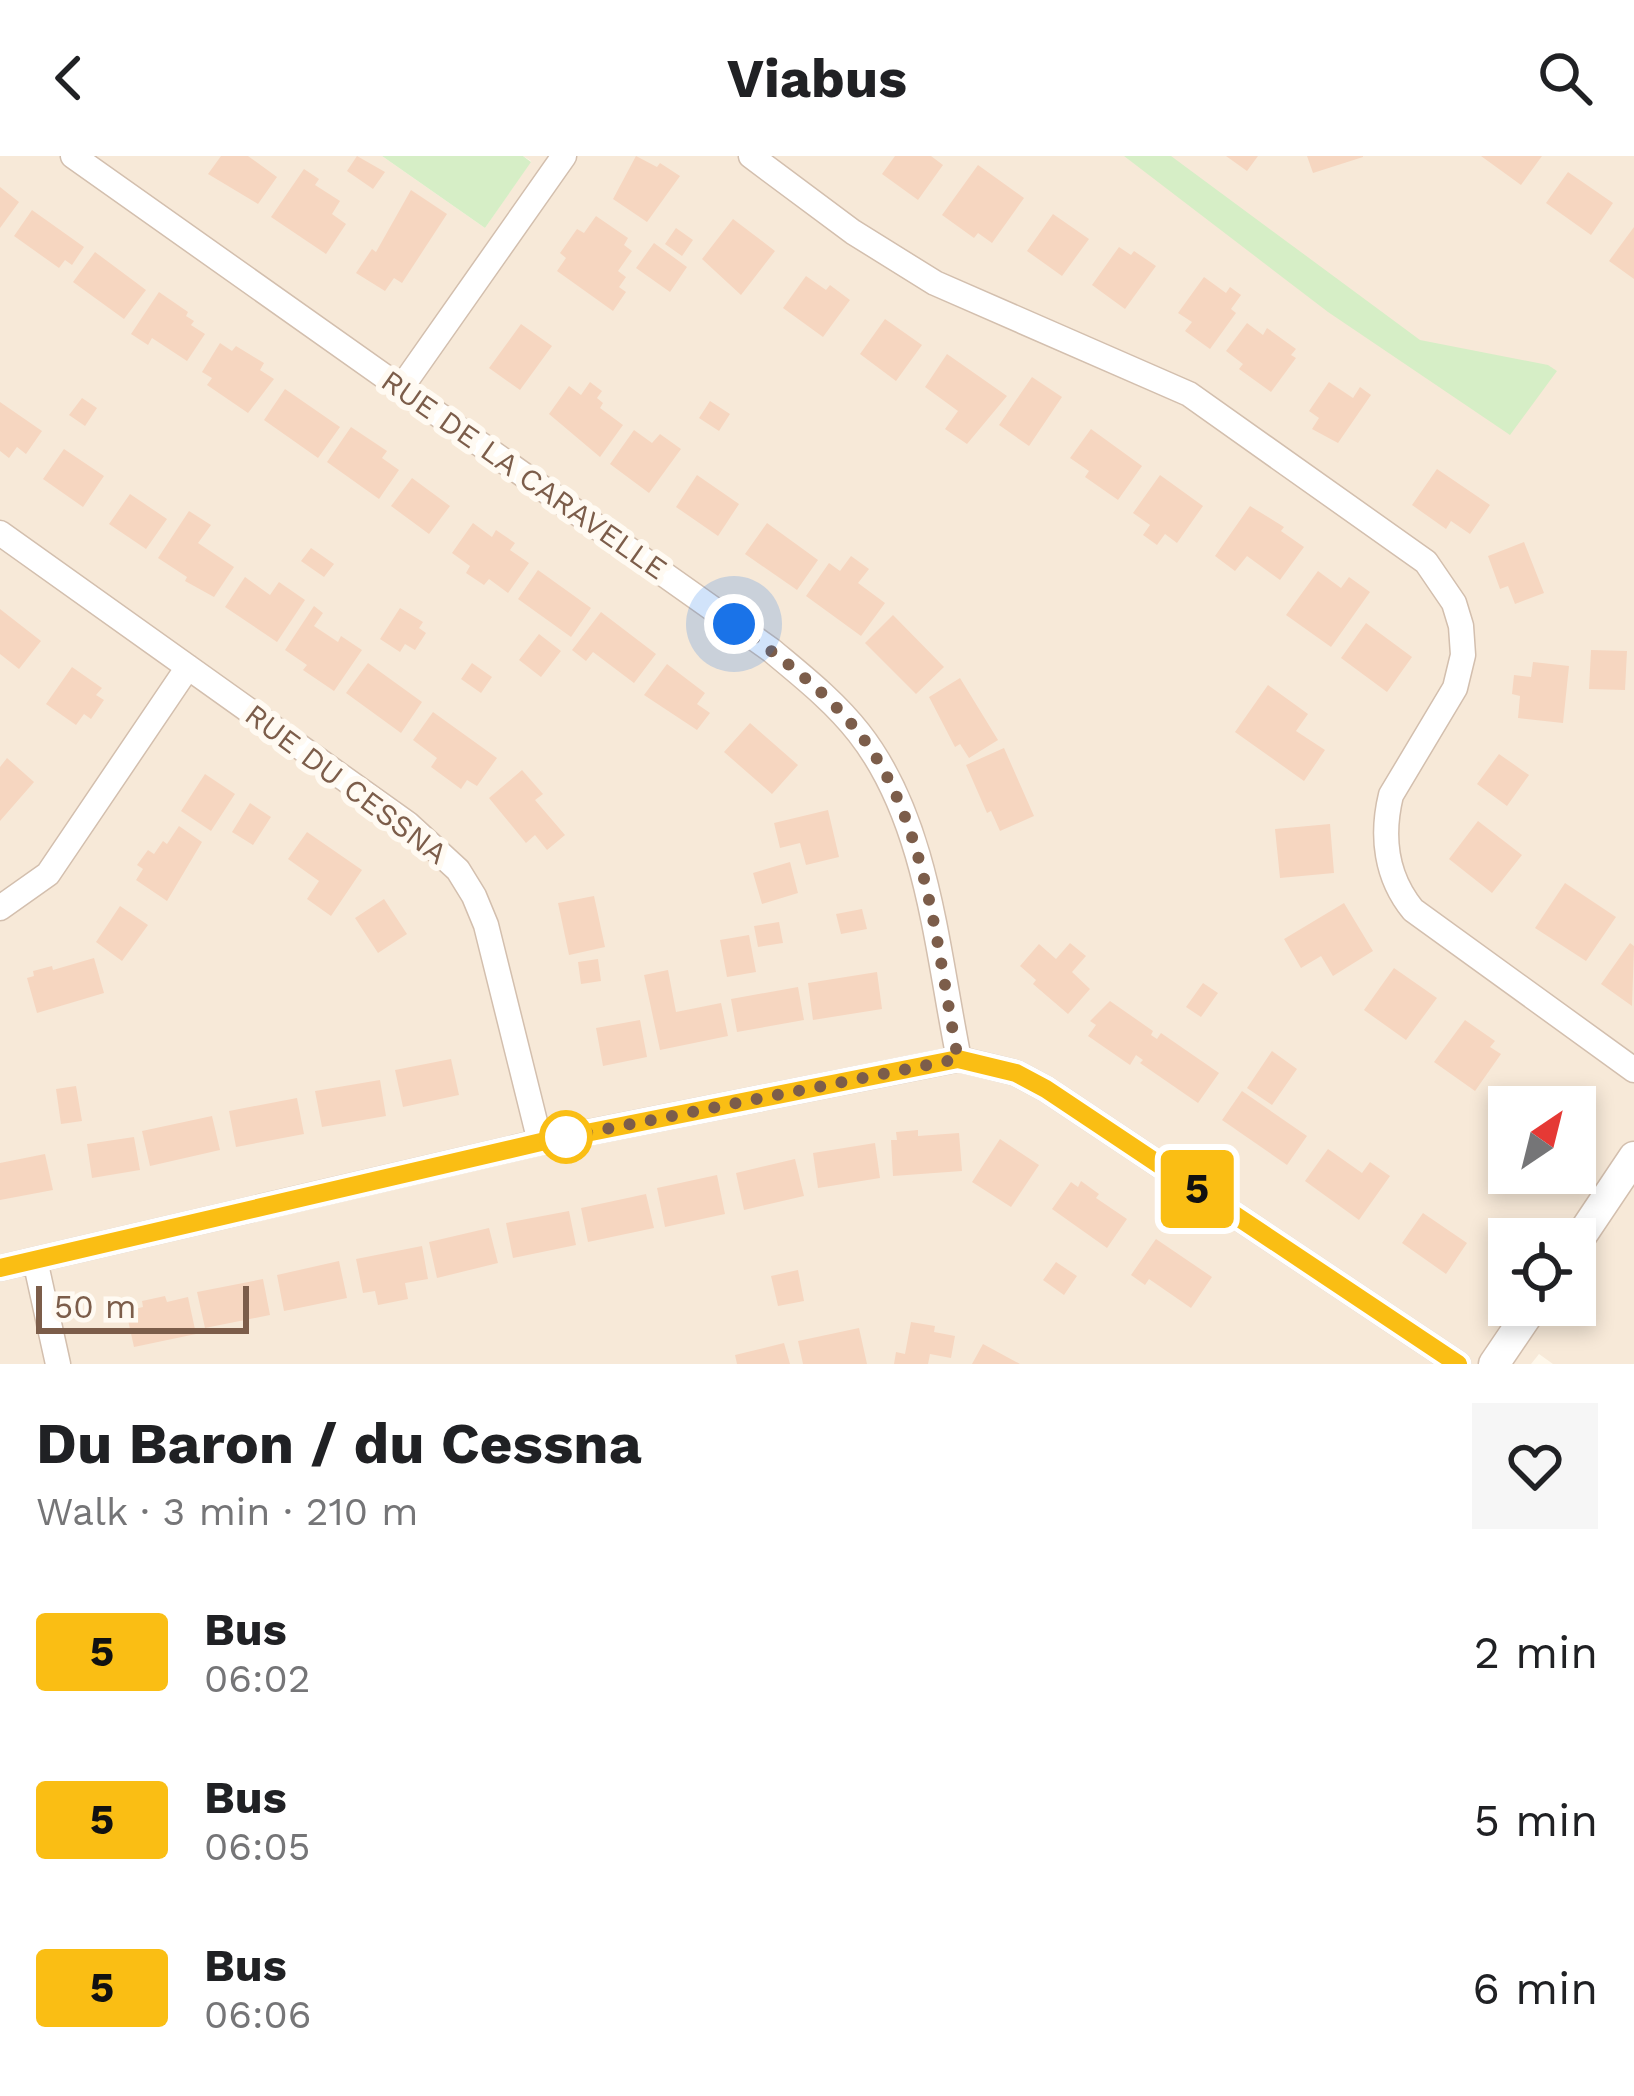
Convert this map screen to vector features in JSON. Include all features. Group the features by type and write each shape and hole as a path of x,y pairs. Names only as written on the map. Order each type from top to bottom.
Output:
{"street":[{"name":"RUE DE LA CARAVELLE","path":"73,156 771,650 820,691 860,734 891,785 911,838 958,1059"},
{"path":"401,388 564,156"},
{"path":"751,156 854,232 935,283 1189,394 1426,562 1454,603 1462,655 1455,688 1391,795 1386,815 1388,860 1399,892 1413,910 1634,1070"},
{"name":"RUE DU CESSNA","path":"0,533 408,824 458,870 486,925 541,1142"},
{"path":"0,908 48,874 188,667"},
{"path":"0,1268 541,1142 958,1059 1016,1073 1046,1089 1458,1364"},
{"path":"1593,1218 1634,1157"},
{"path":"35,1260 58,1364"},
{"path":"1494,1364 1520,1326"}],"shaded area":[{"path":"0,156 382,156 485,228 531,161 523,156 1634,156 1634,1364 1553,1364 1539,1354 1531,1364 0,1364"}],"green space":[{"path":"382,156 523,156 531,162 485,228"},
{"path":"1124,156 1171,156 1420,340 1548,365 1557,371 1510,435 1328,312"}],"building":[{"path":"221,156 248,156 277,177 258,204 208,174"},
{"path":"357,156 385,172 373,189 347,171"},
{"path":"636,156 680,176 647,222 613,199"},
{"path":"895,156 931,156 943,165 918,200 882,174"},
{"path":"1226,156 1258,156 1247,171"},
{"path":"1307,156 1363,156 1363,157 1313,173"},
{"path":"1481,156 1542,156 1521,185"},
{"path":"978,165 1024,198 992,243 978,233 974,238 942,215"},
{"path":"304,169 319,179 315,185 340,201 332,214 346,224 326,254 271,217"},
{"path":"1568,172 1613,203 1591,235 1546,203"},
{"path":"0,187 19,202 0,228"},
{"path":"411,190 447,214 402,283 394,278 385,291 356,273 372,249 376,252"},
{"path":"32,210 84,247 72,265 65,260 59,268 14,236"},
{"path":"1053,214 1089,239 1062,276 1027,251"},
{"path":"596,216 628,238 624,245 632,251 618,271 626,277 619,287 626,292 613,311 557,271 566,258 560,253 577,229 584,233"},
{"path":"733,219 775,251 741,295 702,259"},
{"path":"1634,227 1634,279 1609,261"},
{"path":"676,228 693,240 682,256 665,244"},
{"path":"654,243 687,267 670,292 636,268"},
{"path":"1119,247 1156,266 1125,309 1092,285"},
{"path":"95,252 146,290 124,319 73,282"},
{"path":"806,276 850,300 823,337 783,308"},
{"path":"1204,277 1226,293 1230,287 1241,295 1231,309 1236,313 1210,349 1185,331 1192,322 1178,313"},
{"path":"159,292 188,312 186,316 194,321 191,325 205,334 187,361 152,338 148,345 131,334"},
{"path":"885,319 922,345 896,381 860,354"},
{"path":"1247,323 1263,335 1267,328 1296,349 1291,355 1296,358 1271,392 1239,369 1243,364 1226,351"},
{"path":"521,324 552,346 520,390 489,368"},
{"path":"220,343 232,351 236,346 264,363 260,370 274,379 248,413 207,385 212,378 202,372"},
{"path":"947,354 1007,396 967,444 945,429 958,411 925,387"},
{"path":"1032,377 1062,397 1029,446 999,425"},
{"path":"590,382 602,391 597,398 603,403 600,408 623,425 600,457 549,414 569,386 581,395"},
{"path":"1329,382 1353,398 1360,387 1371,395 1338,443 1312,429 1319,418 1309,411"},
{"path":"285,389 340,427 318,458 264,420"},
{"path":"82,398 97,408 85,426 69,415"},
{"path":"710,401 730,414 719,431 699,418"},
{"path":"0,402 42,431 26,454 17,447 9,458 0,451"},
{"path":"351,427 387,451 382,458 399,470 379,499 327,462"},
{"path":"1091,429 1142,466 1118,500 1085,477 1089,471 1070,458"},
{"path":"634,430 652,443 660,434 681,449 649,493 610,464"},
{"path":"64,449 104,476 83,507 43,479"},
{"path":"1437,469 1490,505 1470,534 1451,521 1446,529 1412,505"},
{"path":"697,475 739,504 718,536 676,507"},
{"path":"1160,475 1203,506 1177,543 1165,534 1157,545 1143,535 1150,525 1133,513"},
{"path":"412,478 450,506 429,534 391,506"},
{"path":"130,494 167,519 146,549 109,524"},
{"path":"1250,506 1284,527 1281,531 1304,547 1280,580 1247,556 1235,571 1215,556"},
{"path":"189,511 211,525 198,543 234,567 214,597 158,558"},
{"path":"473,523 492,537 496,530 515,543 510,550 529,563 508,593 489,579 484,585 466,573 470,566 452,553"},
{"path":"767,523 818,560 797,590 745,554"},
{"path":"1524,542 1544,593 1515,604 1508,586 1500,589 1488,556"},
{"path":"311,548 334,564 324,577 301,561"},
{"path":"851,556 869,569 858,583 885,603 861,636 806,596 829,563 840,571"},
{"path":"538,570 591,608 571,637 518,599"},
{"path":"1318,571 1341,588 1349,577 1370,592 1331,647 1286,615"},
{"path":"245,577 270,595 279,582 305,600 277,642 225,607"},
{"path":"314,606 323,613 314,626 362,650 334,691 303,670 307,665 285,650"},
{"path":"400,608 423,622 419,628 426,633 415,650 405,644 400,652 380,639"},
{"path":"0,609 41,641 19,669 0,654"},
{"path":"601,612 656,654 634,683 593,652 586,661 572,650"},
{"path":"893,615 944,667 916,694 865,643"},
{"path":"1366,623 1412,657 1387,692 1341,658"},
{"path":"539,634 561,651 541,677 519,660"},
{"path":"1591,650 1627,651 1625,690 1589,689"},
{"path":"1533,662 1569,666 1563,723 1518,718 1520,696 1512,694 1514,675 1531,677"},
{"path":"368,663 422,702 401,733 346,693"},
{"path":"472,663 492,677 481,693 461,679"},
{"path":"667,664 705,693 697,704 710,713 697,730 644,695"},
{"path":"72,667 102,688 96,695 104,700 91,719 84,714 76,725 46,704"},
{"path":"960,678 998,740 969,758 960,744 955,747 929,697"},
{"path":"1268,685 1308,714 1296,731 1325,750 1304,781 1235,732"},
{"path":"433,712 497,758 477,786 467,780 461,789 431,767 437,758 413,740"},
{"path":"750,723 798,765 772,794 724,752"},
{"path":"1004,748 1034,816 1000,831 966,765"},
{"path":"1499,754 1529,775 1507,806 1477,784"},
{"path":"7,758 34,782 0,821 0,767"},
{"path":"522,770 543,794 535,800 565,835 547,850 535,835 526,843 489,798"},
{"path":"205,774 235,794 211,831 181,811"},
{"path":"250,803 271,817 253,845 232,832"},
{"path":"828,810 839,857 806,865 800,843 780,848 774,823"},
{"path":"1478,821 1522,855 1492,893 1449,859"},
{"path":"1330,824 1334,873 1280,878 1275,829"},
{"path":"179,826 202,842 167,901 136,880 143,869 137,865 148,850 154,854 163,841 167,844"},
{"path":"307,832 362,870 331,916 307,899 319,881 288,859"},
{"path":"790,862 798,893 762,904 753,873"},
{"path":"1565,883 1616,917 1586,961 1535,928"},
{"path":"594,896 605,947 569,955 558,903"},
{"path":"384,899 407,934 378,953 355,918"},
{"path":"1344,903 1373,951 1333,976 1321,956 1301,968 1284,939"},
{"path":"120,906 148,925 122,961 96,942"},
{"path":"862,909 867,929 841,934 836,914"},
{"path":"779,922 783,943 758,947 754,926"},
{"path":"749,935 756,972 727,977 720,940"},
{"path":"1070,943 1086,956 1072,972 1090,989 1068,1014 1020,966 1039,944 1056,959"},
{"path":"1630,943 1634,946 1632,1006 1601,984"},
{"path":"94,958 104,993 37,1013 27,978 34,976 33,971"},
{"path":"598,959 601,981 581,984 578,962"},
{"path":"1394,968 1437,998 1406,1040 1364,1010"},
{"path":"668,970 676,1012 721,1003 728,1036 660,1050 644,975"},
{"path":"877,972 882,1009 813,1020 808,983"},
{"path":"1203,983 1218,993 1201,1017 1186,1007"},
{"path":"798,987 804,1020 737,1032 731,999"},
{"path":"1110,1001 1153,1031 1157,1039 1161,1033 1219,1073 1198,1103 1140,1063 1143,1060 1136,1055 1130,1065 1088,1036 1096,1025 1090,1021"},
{"path":"640,1020 647,1057 603,1066 596,1028"},
{"path":"1465,1020 1495,1041 1490,1047 1501,1054 1475,1091 1434,1062"},
{"path":"1272,1051 1297,1069 1272,1105 1247,1088"},
{"path":"451,1059 459,1095 403,1107 395,1070"},
{"path":"380,1080 386,1116 322,1127 315,1091"},
{"path":"76,1086 82,1121 61,1124 56,1089"},
{"path":"1242,1091 1307,1136 1287,1165 1222,1120"},
{"path":"297,1098 304,1134 236,1147 229,1111"},
{"path":"212,1116 220,1150 150,1166 142,1131"},
{"path":"918,1130 918,1136 959,1133 962,1171 893,1176 891,1140 897,1140 896,1132"},
{"path":"134,1137 140,1170 92,1178 87,1144"},
{"path":"1000,1139 1039,1165 1011,1207 972,1182"},
{"path":"875,1143 880,1178 818,1188 813,1153"},
{"path":"1328,1149 1362,1173 1370,1162 1390,1176 1359,1220 1305,1181"},
{"path":"45,1154 53,1190 0,1200 0,1163"},
{"path":"795,1159 804,1196 744,1210 736,1173"},
{"path":"717,1175 725,1214 665,1227 657,1188"},
{"path":"1081,1181 1127,1219 1107,1248 1052,1209 1071,1182 1078,1187"},
{"path":"646,1194 654,1228 588,1242 581,1208"},
{"path":"569,1211 576,1245 513,1258 506,1223"},
{"path":"1423,1213 1467,1243 1446,1274 1402,1243"},
{"path":"489,1228 498,1263 437,1278 429,1242"},
{"path":"1156,1239 1212,1277 1191,1308 1149,1279 1145,1285 1131,1275"},
{"path":"422,1246 428,1279 405,1283 408,1299 378,1305 375,1291 363,1293 356,1259"},
{"path":"339,1261 347,1298 284,1311 277,1275"},
{"path":"1056,1262 1077,1276 1064,1295 1043,1280"},
{"path":"798,1270 804,1301 778,1306 771,1276"},
{"path":"263,1279 270,1315 205,1328 197,1292"},
{"path":"165,1296 167,1302 188,1297 196,1334 134,1347 126,1311"},
{"path":"911,1322 955,1336 951,1358 930,1354 928,1364 894,1364 896,1352 905,1354"},
{"path":"859,1328 867,1364 803,1364 798,1341"},
{"path":"784,1343 790,1364 737,1364 735,1355"},
{"path":"983,1344 1020,1364 972,1364"}],"bus line":[{"name":"5","path":"0,1268 541,1142 958,1059 1016,1073 1046,1089 1458,1364"}],"route":[{"path":"566,1137 958,1059 925,889 891,785 860,734 820,691 734,624"}]}
